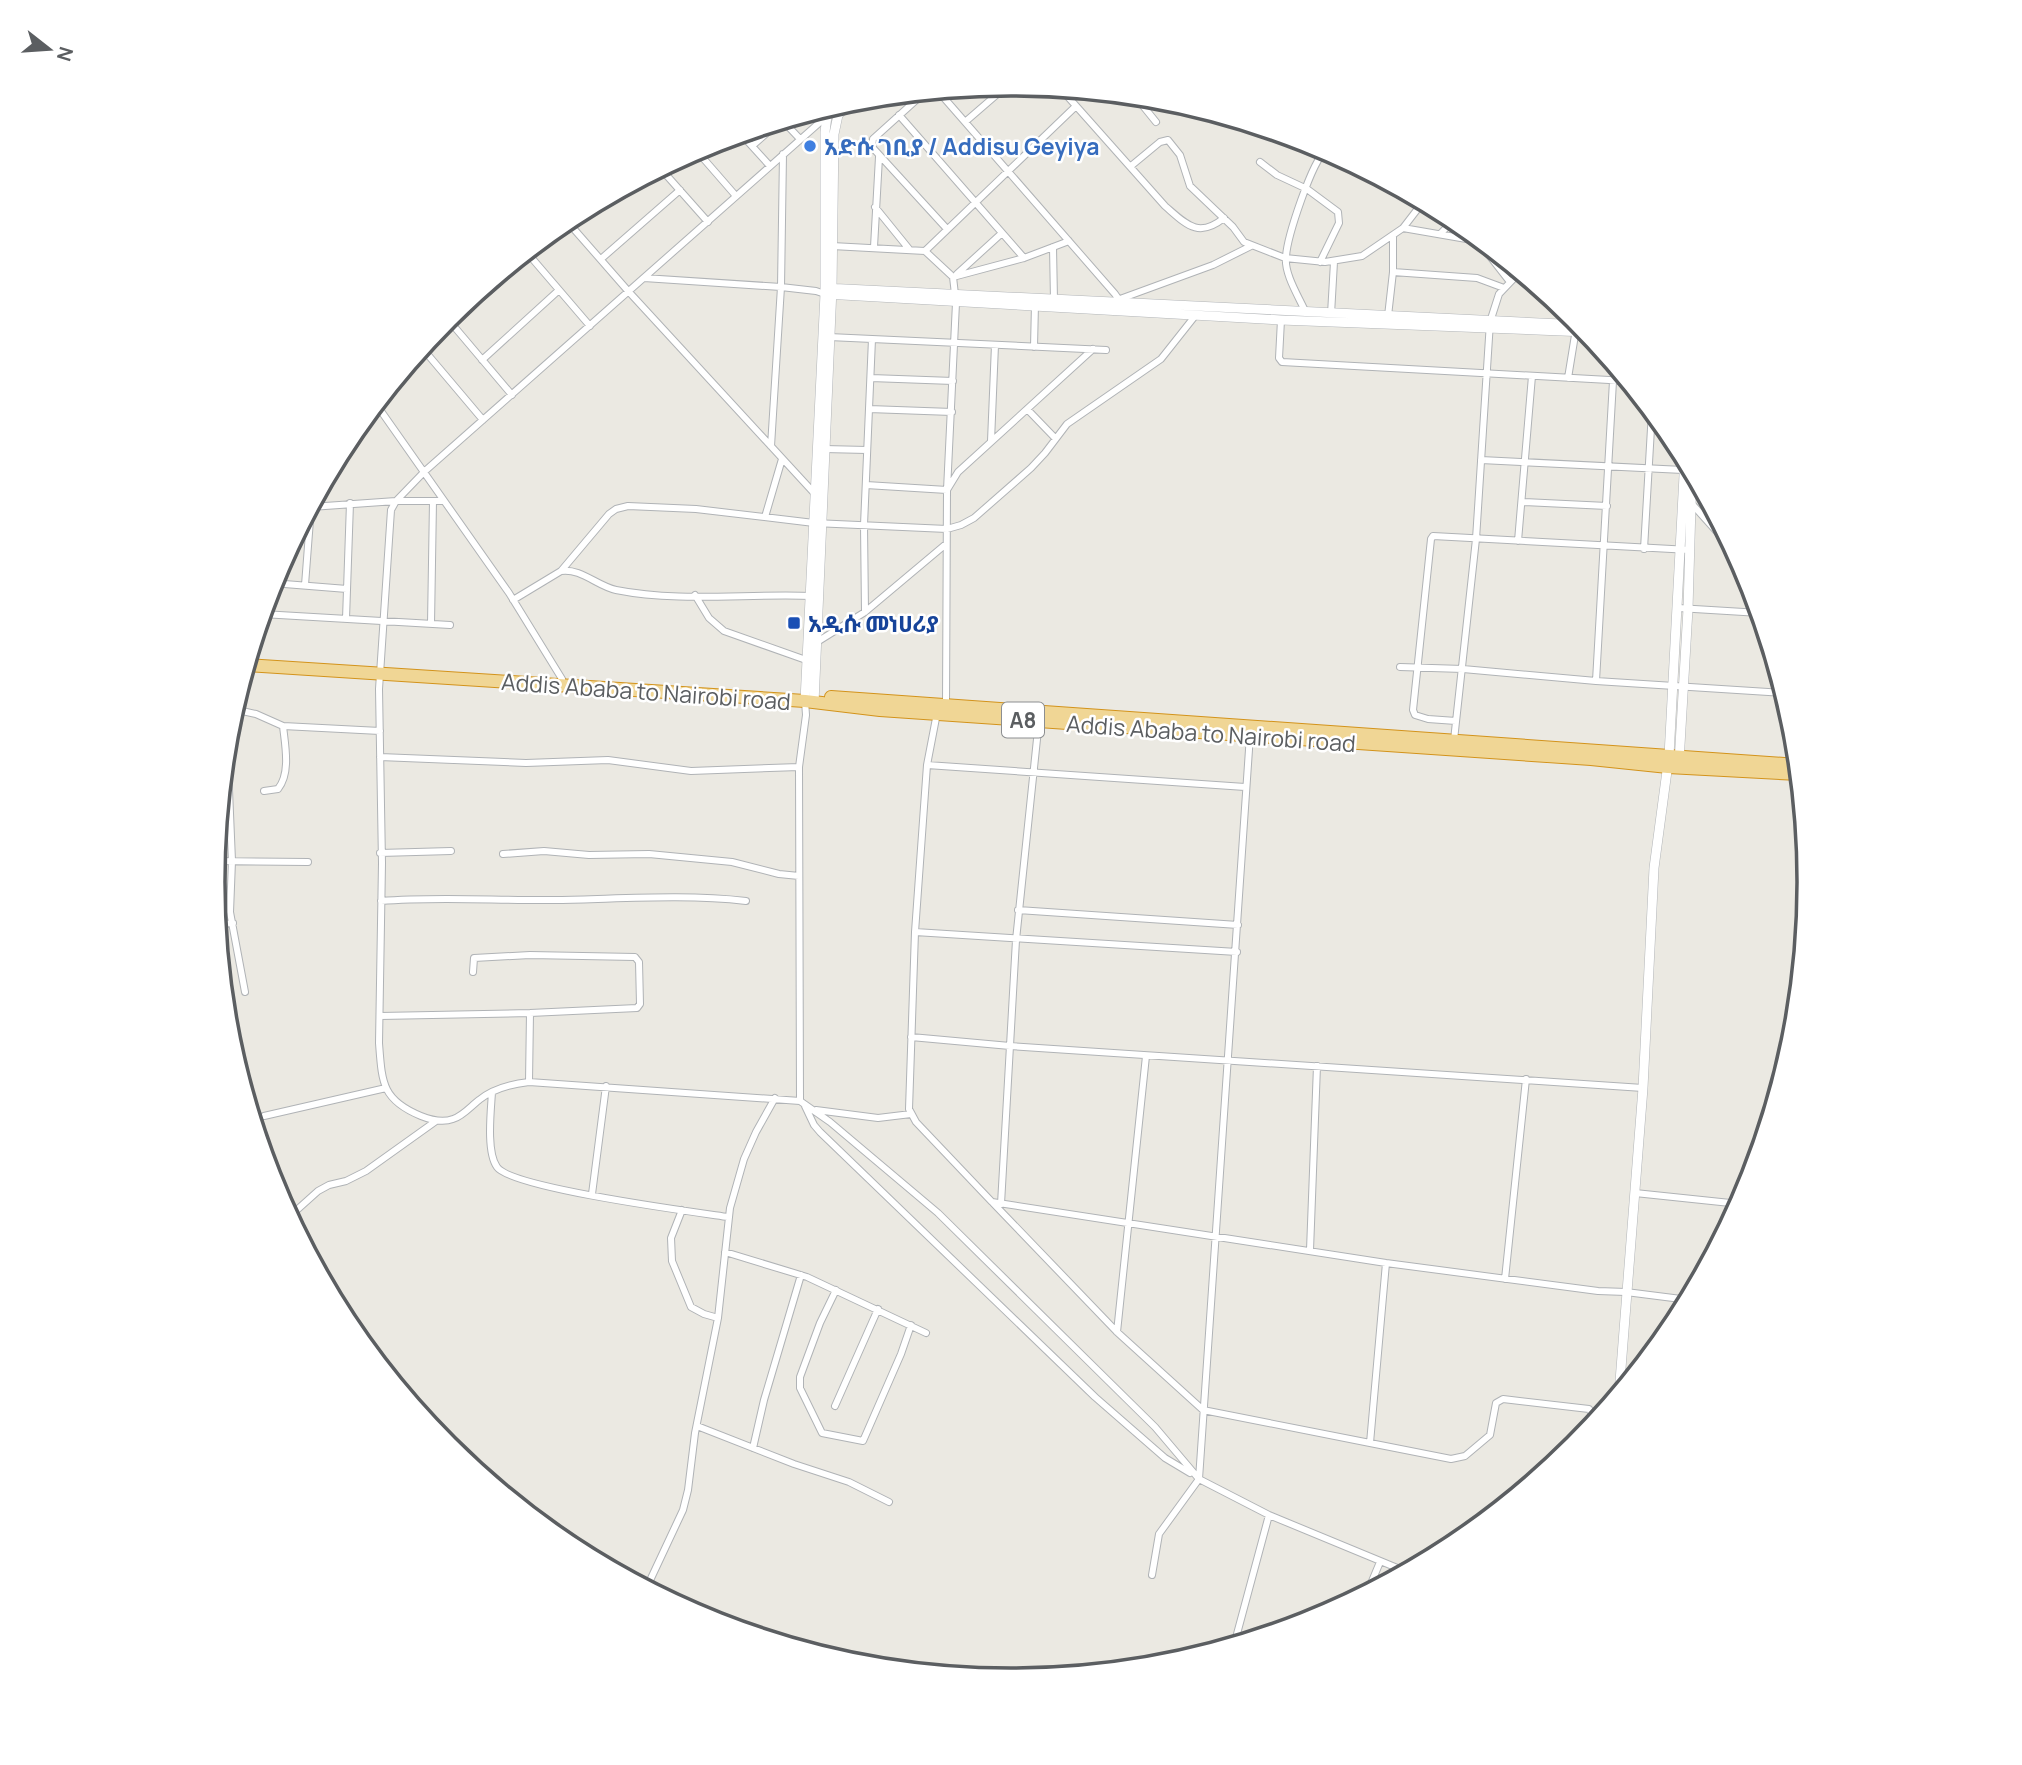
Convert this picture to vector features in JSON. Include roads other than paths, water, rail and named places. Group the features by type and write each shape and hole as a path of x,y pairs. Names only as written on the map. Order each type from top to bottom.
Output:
{"highway":[{"name":"Addis Ababa to Nairobi road","path":"257,660 380,671 947,705 1039,716 1591,759 1788,765"},
{"name":"Addis Ababa to Nairobi road","path":"256,665 562,679 810,698 936,714 1039,716"},
{"name":"Addis Ababa to Nairobi road","path":"1251,731 1454,740 1790,773"}],"main road":[{"path":"826,291 832,246 835,121 839,116"},
{"path":"810,698 806,660 814,596 826,337 824,119"},
{"path":"826,291 1035,303 1195,316 1567,327"},
{"path":"1035,303 1054,300 1121,301 1388,316 1490,326"},
{"path":"817,523 815,494 820,449"},
{"path":"1620,1379 1643,1088 1654,868 1674,762 1686,550 1686,479"},
{"path":"1686,550 1692,504 1689,484"},
{"path":"810,698 817,642 814,596"}],"street":[{"path":"965,122 994,97"},
{"path":"945,99 1121,301 1213,265 1251,246"},
{"path":"1070,99 1165,206 1191,226 1202,230 1213,227 1224,218"},
{"path":"913,102 873,139 872,147 947,229"},
{"path":"925,251 1076,106"},
{"path":"1145,108 1156,122"},
{"path":"899,115 1024,258"},
{"path":"436,1121 396,1104 386,1088 381,1068 380,671 391,510 425,471 822,120"},
{"path":"790,128 800,139"},
{"path":"752,146 763,137"},
{"path":"1131,166 1160,142 1168,140 1180,155 1190,186 1224,218 1244,242 1285,258 1334,262 1362,257 1402,228 1417,210"},
{"path":"748,142 770,166"},
{"path":"771,446 781,287 783,154"},
{"path":"874,247 879,157"},
{"path":"704,159 736,196"},
{"path":"1306,313 1285,258 1314,165 1319,159"},
{"path":"1260,162 1277,175 1307,189 1338,212 1340,218 1320,262"},
{"path":"667,175 708,222"},
{"path":"601,259 680,190"},
{"path":"875,207 909,250"},
{"path":"1402,228 1460,238"},
{"path":"1440,234 1446,228"},
{"path":"574,229 815,494"},
{"path":"954,276 1002,233"},
{"path":"1388,316 1393,272 1393,235"},
{"path":"954,276 1024,258 1069,241"},
{"path":"832,246 925,251 954,276 955,343 946,544 947,705 936,714 927,765 915,932 911,1114 1117,1332 1203,1410 1451,1458 1465,1456 1490,1435 1498,1400 1589,1409 1591,1412"},
{"path":"1053,247 1054,300"},
{"path":"532,259 590,326"},
{"path":"1331,314 1334,262"},
{"path":"1496,264 1510,282"},
{"path":"1393,272 1477,278 1504,288"},
{"path":"644,278 826,291"},
{"path":"1454,740 1476,539 1490,326 1496,302 1514,278"},
{"path":"482,360 559,290"},
{"path":"1034,347 1035,303"},
{"path":"513,600 561,571 616,509 628,506 696,509 817,523 947,529 961,525 974,518 1031,468 1067,424 1161,359 1195,316"},
{"path":"1281,320 1279,358 1282,362 1614,381 1596,681"},
{"path":"455,327 512,395"},
{"path":"826,337 1106,350"},
{"path":"1568,378 1577,337"},
{"path":"865,612 864,525 872,339"},
{"path":"991,442 995,345"},
{"path":"947,491 958,472 1093,349"},
{"path":"428,355 483,420"},
{"path":"1518,541 1532,376"},
{"path":"871,378 953,381"},
{"path":"869,409 952,412"},
{"path":"1027,409 1055,439"},
{"path":"382,412 513,600 562,679"},
{"path":"1644,549 1651,427"},
{"path":"820,449 867,450"},
{"path":"765,516 782,459"},
{"path":"1481,460 1609,467 1677,466"},
{"path":"866,485 947,491"},
{"path":"431,624 433,501"},
{"path":"321,506 444,501"},
{"path":"1522,502 1607,506"},
{"path":"346,619 350,503"},
{"path":"1692,504 1711,525"},
{"path":"305,585 309,529"},
{"path":"1456,721 1429,719 1415,715 1413,710 1431,539 1437,534 1476,539 1686,550"},
{"path":"817,642 865,612 946,544"},
{"path":"561,571 575,572 615,590 653,595 814,596"},
{"path":"284,584 347,589"},
{"path":"695,595 709,618 724,631 806,660"},
{"path":"1683,609 1749,612"},
{"path":"272,614 450,625"},
{"path":"1401,667 1463,669 1773,692"},
{"path":"810,698 799,767 799,876 802,1102 814,1125 1011,1319 1164,1458 1269,1515 1395,1568"},
{"path":"244,711 283,726 380,731"},
{"path":"1002,1204 1018,910 1039,716"},
{"path":"264,791 278,789 282,784 285,753 283,726"},
{"path":"1152,1575 1159,1534 1197,1477 1217,1238 1227,1061 1237,952 1245,787 1251,731"},
{"path":"380,757 526,763 608,761 691,771 799,767"},
{"path":"927,765 1245,787"},
{"path":"229,805 232,861 230,912 245,992"},
{"path":"380,853 451,851"},
{"path":"503,854 544,851 589,855 649,854 732,862 779,874 799,876"},
{"path":"225,861 309,862"},
{"path":"381,901 427,898 557,900 702,897 746,901"},
{"path":"1018,910 1238,925"},
{"path":"226,923 233,923"},
{"path":"915,932 1237,952"},
{"path":"380,1016 530,1013 639,1007 638,959 530,955 474,958 472,972"},
{"path":"529,1082 530,1013"},
{"path":"911,1037 1146,1056 1643,1088"},
{"path":"1117,1332 1146,1056"},
{"path":"1310,1250 1317,1066"},
{"path":"1504,1279 1526,1079"},
{"path":"297,1210 318,1191 366,1171 436,1121 456,1118 492,1092 512,1084 529,1082 606,1086 802,1102 830,1122 938,1213 1155,1427 1197,1477"},
{"path":"592,1194 606,1086"},
{"path":"264,1116 386,1088"},
{"path":"492,1092 491,1142 497,1167 506,1175 531,1183 728,1217"},
{"path":"650,1581 683,1510 688,1490 697,1426 718,1318 728,1217 744,1159 775,1098"},
{"path":"812,1109 877,1118 911,1114"},
{"path":"1635,1194 1729,1202"},
{"path":"992,1202 1386,1263 1598,1291 1678,1299"},
{"path":"682,1210 671,1238 672,1261 691,1307 718,1318"},
{"path":"724,1252 802,1275 926,1333"},
{"path":"1370,1443 1386,1263"},
{"path":"753,1448 770,1379 802,1275"},
{"path":"836,1290 825,1311 800,1377 800,1388 822,1433 863,1441 911,1325"},
{"path":"835,1406 878,1309"},
{"path":"697,1426 849,1482 889,1502"},
{"path":"1237,1635 1269,1515"},
{"path":"1372,1581 1380,1562"}],"place":[{"name":"አድሱ ገቢያ / Addisu Geyiya","path":"810,146"},
{"name":"አዲሱ መነሀሪያ","path":"794,623"}]}
